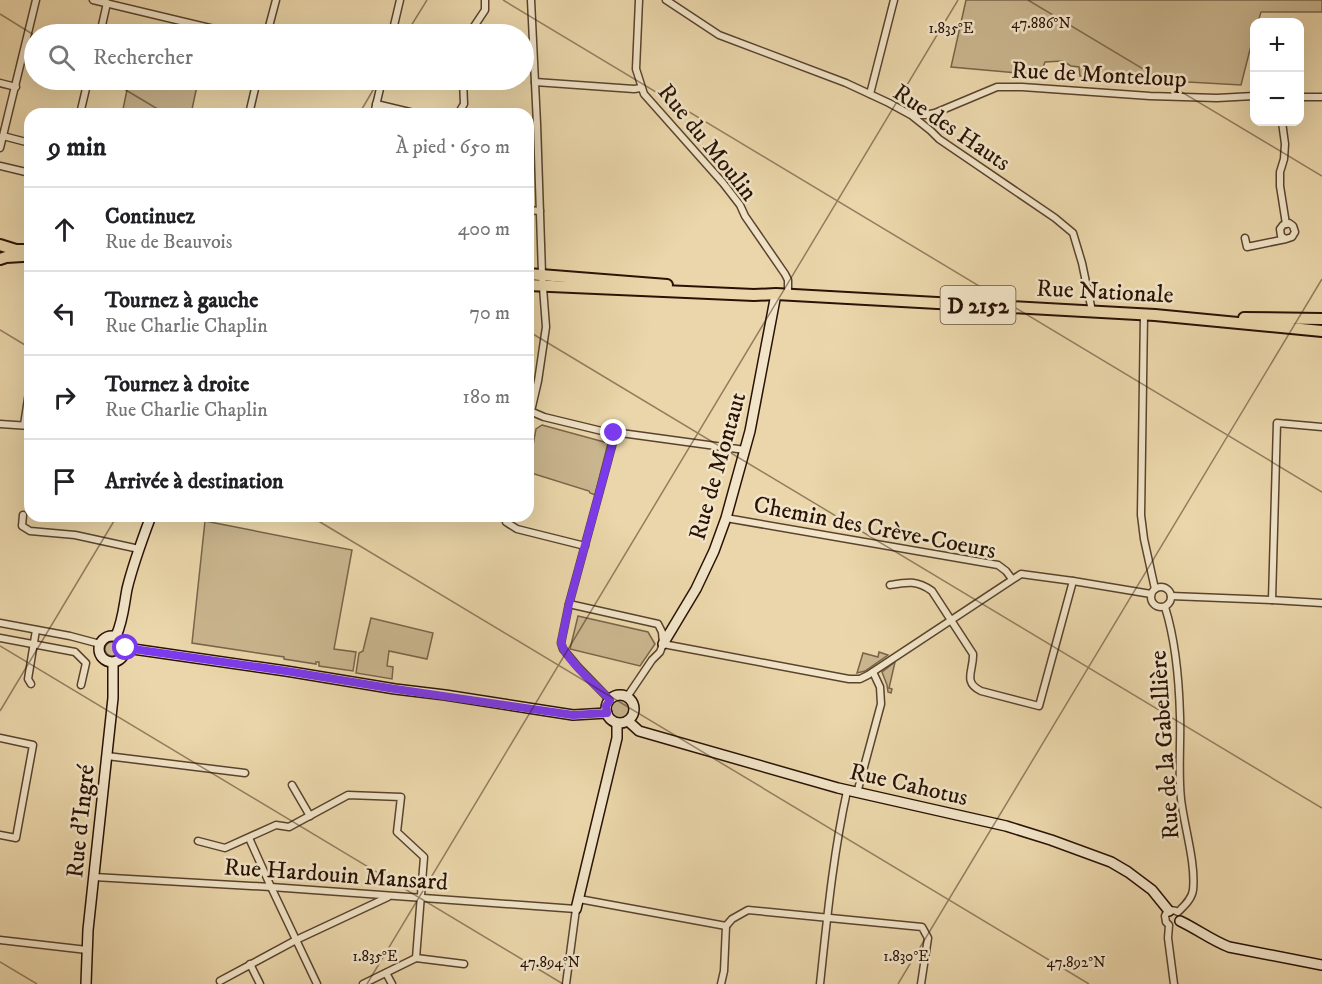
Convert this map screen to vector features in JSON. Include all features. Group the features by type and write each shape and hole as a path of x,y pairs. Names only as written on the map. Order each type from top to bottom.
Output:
{"main road":[{"path":"0,245 24,250"},
{"path":"0,259 24,257"},
{"name":"Rue Nationale","path":"534,274 754,291 762,294"},
{"name":"Rue Nationale","path":"534,285 754,295 788,294 1193,317"},
{"name":"D 2152","path":"1193,317 1322,319"},
{"name":"D 2152","path":"1193,317 1322,331"}],"street":[{"path":"30,24 36,0"},
{"path":"93,0 194,24"},
{"path":"270,24 276,0"},
{"path":"394,24 400,0"},
{"path":"476,24 485,10 485,0"},
{"path":"531,0 532,24"},
{"name":"Rue du Moulin","path":"639,0 636,69 644,94 740,205 745,216 785,274 788,280 788,294"},
{"name":"Rue des Hauts","path":"666,0 719,35 846,83 911,115 939,139 1055,218 1072,233 1082,263 1092,311"},
{"path":"870,94 894,0"},
{"path":"102,24 107,3"},
{"path":"0,148 24,52"},
{"path":"534,62 546,327 534,396"},
{"path":"535,82 641,88"},
{"path":"0,83 16,87"},
{"name":"Rue de Monteloup","path":"911,115 926,116 997,87 1150,96 1217,98 1250,96"},
{"path":"81,108 86,90"},
{"path":"250,108 255,90"},
{"path":"375,108 380,90"},
{"path":"462,108 464,104 463,90"},
{"path":"1304,97 1322,97"},
{"path":"376,105 390,108"},
{"path":"1283,126 1285,144 1280,186 1286,224"},
{"path":"3,136 24,141"},
{"path":"0,166 24,172"},
{"path":"534,210 540,211"},
{"path":"1245,238 1246,247 1286,239 1292,237 1295,232 1289,223 1280,229 1281,236 1286,239"},
{"name":"Rue de Montaut","path":"627,697 660,652 696,589 714,551 726,518 750,431 776,294"},
{"path":"569,604 658,624 662,632 663,644 849,679 860,679 873,672 1021,574 1153,591 1164,587 1171,596 1165,607 1154,605 1150,598 1153,591 1141,515 1144,314"},
{"path":"534,413 606,432 745,450"},
{"path":"1272,600 1276,423 1322,427"},
{"path":"0,424 24,426"},
{"path":"610,700 562,649 561,638 614,433"},
{"path":"23,515 22,526 30,531 75,535 139,549"},
{"name":"Chemin des Crève-Coeurs","path":"726,518 998,565 1012,579"},
{"path":"116,636 139,549 150,522"},
{"path":"506,522 518,529 585,546"},
{"path":"890,585 910,582 924,584 933,591 973,654 970,674 974,687 981,691 1038,706 1073,581"},
{"path":"1171,596 1322,603"},
{"name":"Rue de la Gabellière","path":"1165,607 1172,631 1177,663 1181,798 1192,862 1193,882 1193,892 1175,914"},
{"path":"0,623 100,644"},
{"path":"31,684 28,679 36,630"},
{"path":"116,636 123,640 126,648 124,656 113,663 101,657 99,648 105,638 116,636"},
{"path":"0,638 75,652 86,663 81,685"},
{"path":"126,648 573,715 607,713"},
{"name":"Rue d'Ingré","path":"86,984 88,930 113,698 113,663"},
{"path":"820,984 832,875 843,810 852,792 881,704 880,687 873,672"},
{"path":"617,696 627,697 632,702 634,710 631,718 628,721 617,723 607,713 606,706 617,696"},
{"name":"Rue Cahotus","path":"628,721 639,731 852,792 1006,826 1051,840 1111,862 1136,878 1175,914 1215,942 1229,947 1322,965"},
{"path":"566,984 576,909 617,738 617,723"},
{"path":"0,738 33,745 16,838 0,835"},
{"path":"107,756 245,773"},
{"path":"291,785 310,816"},
{"path":"198,841 225,848 276,825 288,827 348,795 401,797 397,832 424,857 416,958"},
{"path":"249,838 317,984"},
{"name":"Rue Hardouin Mansard","path":"94,877 576,909"},
{"path":"220,981 296,940 391,896"},
{"path":"579,899 726,926"},
{"path":"721,984 726,926 732,919 748,910 922,927 928,938 921,984"},
{"path":"1169,925 1175,925 1175,914 1166,913 1165,918 1169,925 1168,938 1174,984"},
{"path":"0,940 87,950"},
{"path":"363,984 416,958 464,964"},
{"path":"250,964 260,984"},
{"path":"386,973 392,984"}],"shaded area":[{"path":"966,0 1322,0 1322,12 1261,12 1259,18 1250,18 1250,50 1241,85 1080,76 1079,67 1071,66 1063,61 1045,62 1040,75 951,67"},
{"path":"127,90 196,90 192,108 123,108"},
{"path":"542,425 608,443 595,495 589,491 534,474 536,429"},
{"path":"205,522 352,550 334,649 356,652 353,671 319,666 319,662 316,664 192,643"},
{"path":"578,616 648,632 655,644 640,666 570,649"},
{"path":"371,618 433,633 427,659 389,651 387,666 393,667 392,679 356,673 359,653 363,651"},
{"path":"112,642 117,644 119,649 117,654 112,656 107,654 105,649 107,644"},
{"path":"879,652 888,655 865,671 857,673 863,653 878,657"},
{"path":"895,662 889,688 892,689 891,693 888,692 882,672"},
{"path":"620,698 627,701 630,708 627,715 620,718 613,715 610,708 613,701"}],"route":[{"path":"126,648 573,715 607,713 606,706 610,700 562,649 561,638 614,433"}]}
